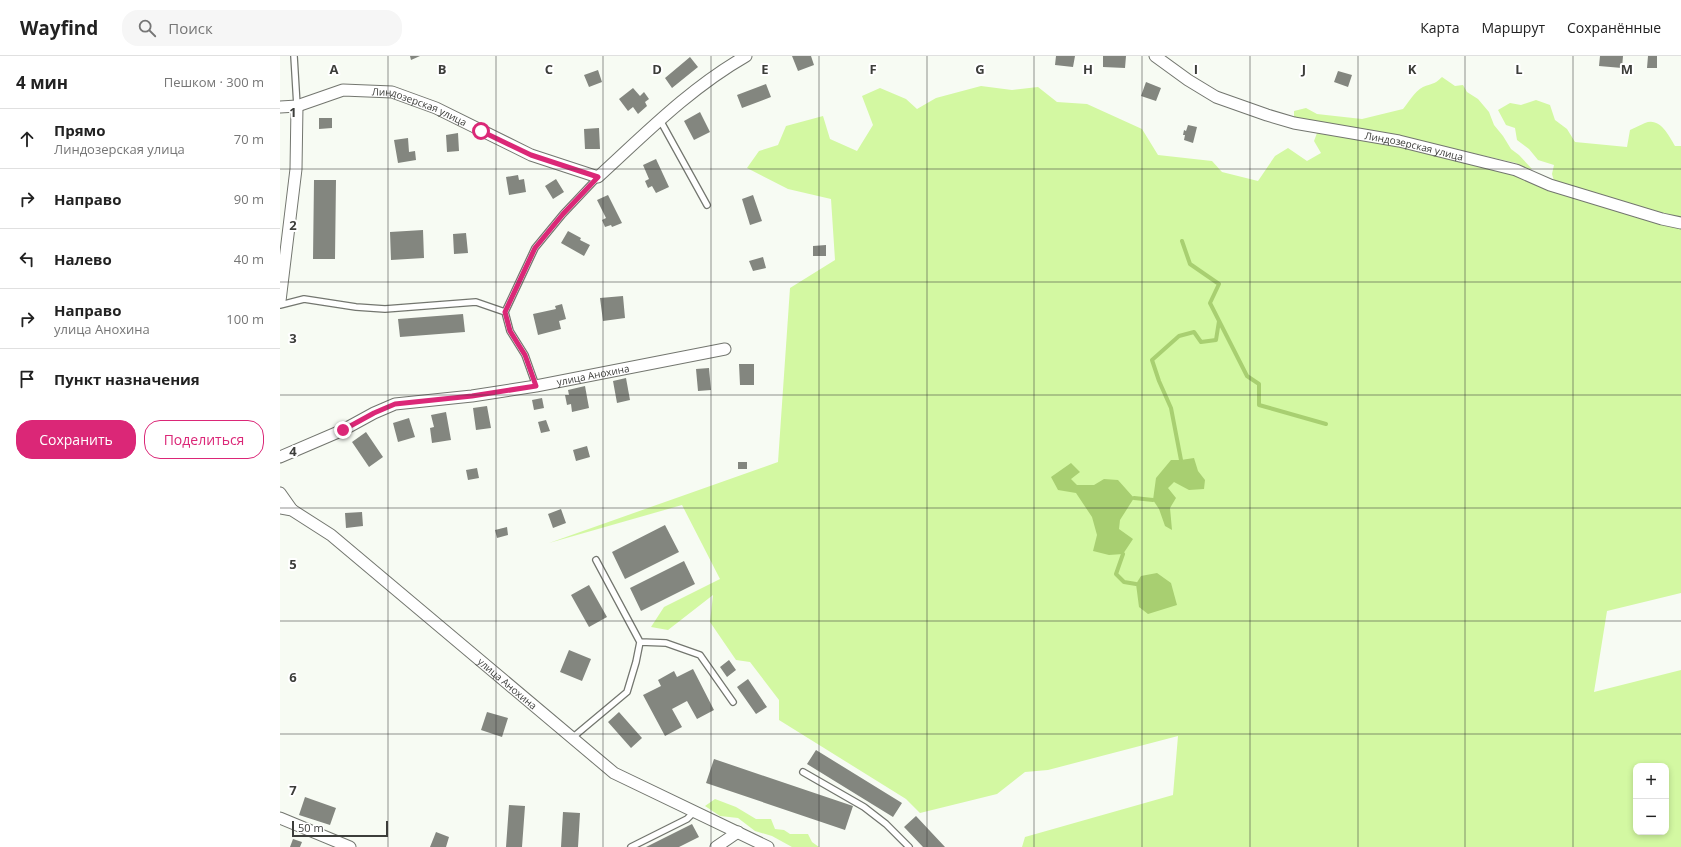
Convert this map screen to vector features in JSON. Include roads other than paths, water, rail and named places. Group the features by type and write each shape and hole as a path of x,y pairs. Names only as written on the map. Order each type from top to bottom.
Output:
{"street":[{"path":"598,177 660,119 692,92 728,66 746,56"},
{"name":"Линдозерская улица","path":"1155,56 1188,80 1216,97 1267,115 1294,123 1399,141 1516,170 1550,185 1662,219 1681,222"},
{"name":"Линдозерская улица","path":"280,108 297,106 343,90 392,92 436,108 531,155 598,177"},
{"path":"280,301 296,169 297,106"},
{"name":"улица Анохина","path":"280,457 343,430 374,413 395,404 472,396 536,386 725,349"},
{"name":"улица Анохина","path":"280,493 292,510 331,535 614,773 768,847"},
{"name":"улица Анохина","path":"280,508 292,510"},
{"path":"280,818 350,847"},
{"path":"716,847 738,832"}],"lane":[{"path":"294,56 297,106"},
{"path":"660,119 707,205"},
{"path":"536,386 525,355 510,331 505,312 535,248 563,214 598,177"},
{"path":"280,305 304,299 356,307 385,309 476,302 505,312"},
{"path":"572,738 627,692 640,642 596,560"},
{"path":"640,642 666,643 700,655 733,702"},
{"path":"803,772 864,807 886,824 909,847"},
{"path":"631,847 687,819 695,811"}],"waterway":[{"path":"1182,241 1190,264 1219,284 1210,303 1247,376 1259,384 1259,405 1326,424"},
{"path":"1181,460 1171,408 1159,381 1152,360 1179,336 1194,332 1201,342 1216,340 1219,321"},
{"path":"1134,498 1153,500"},
{"path":"1123,554 1116,574 1124,582 1136,584"}]}
